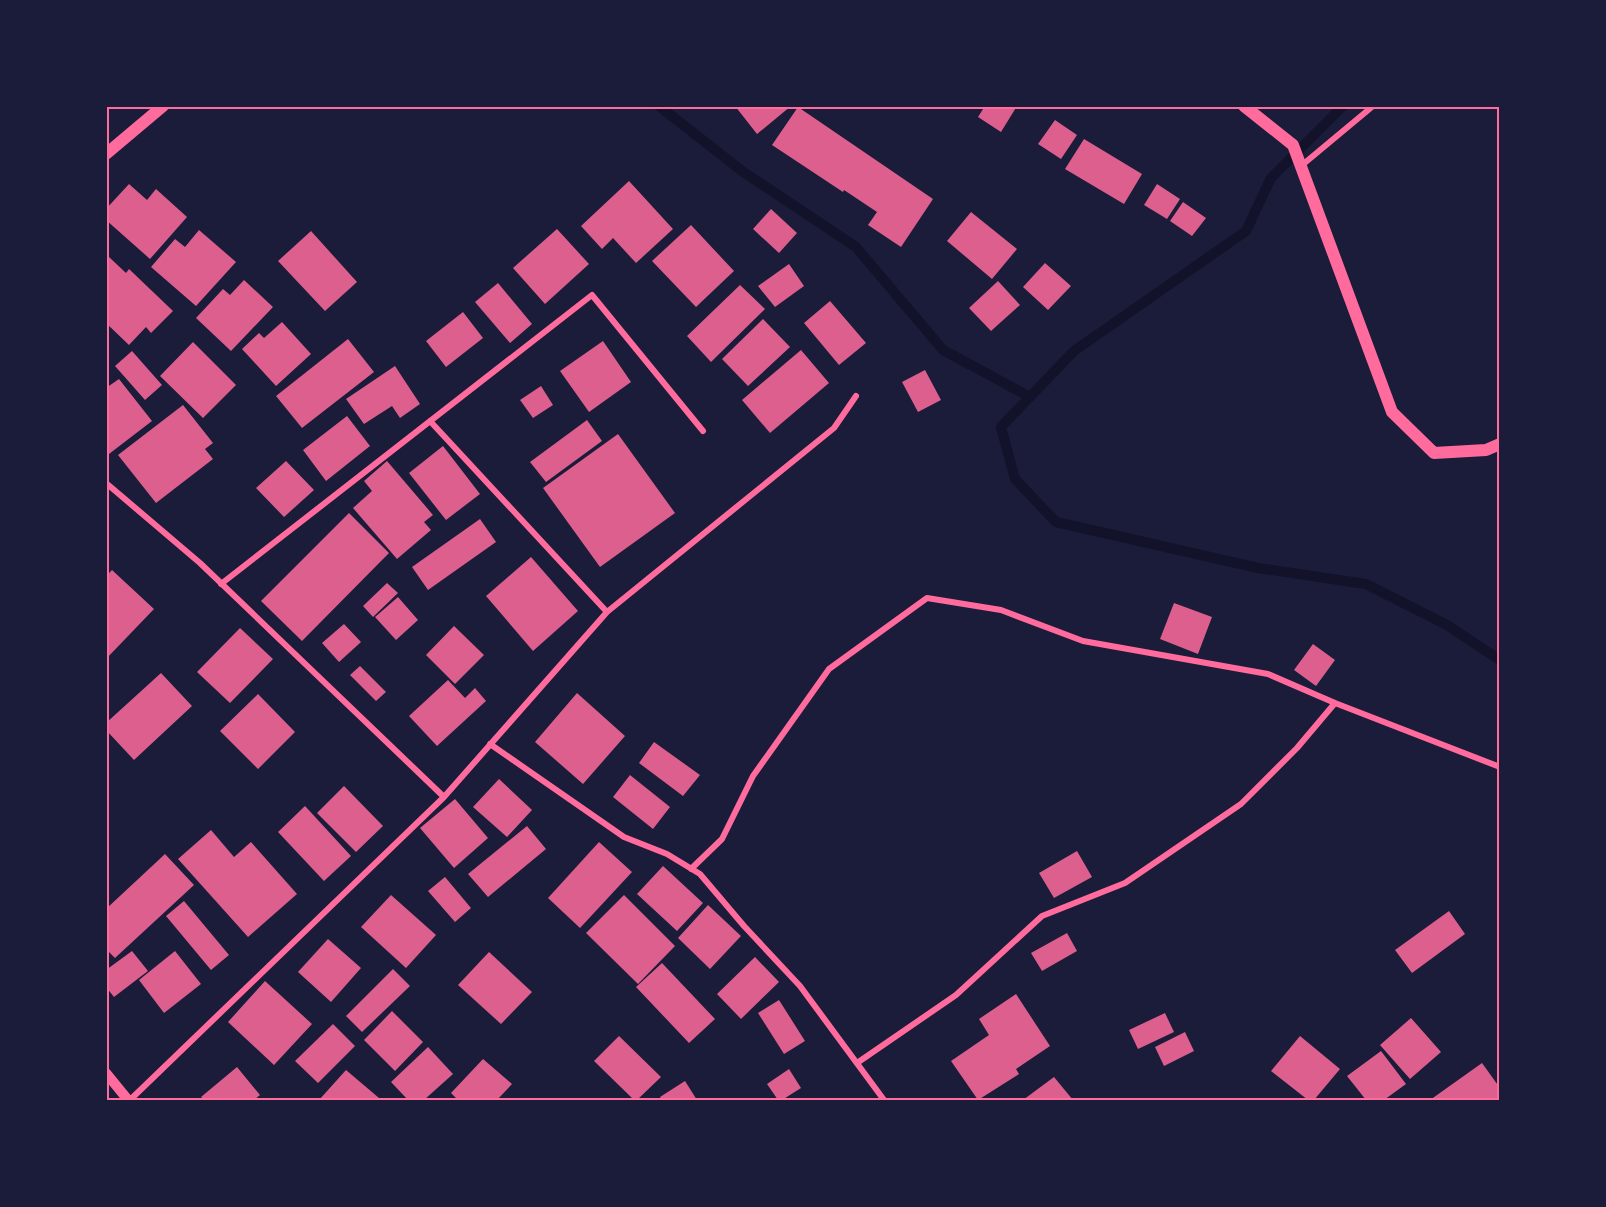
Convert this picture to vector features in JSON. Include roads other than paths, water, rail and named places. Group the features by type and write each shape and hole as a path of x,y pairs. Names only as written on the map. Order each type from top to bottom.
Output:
{"main road":[{"path":"106,154 163,106"},
{"path":"1244,106 1293,145 1392,412 1434,453 1486,450 1500,444"}],"street":[{"path":"1300,165 1373,106"},
{"path":"221,584 592,295 703,431"},
{"path":"106,1073 129,1101 444,797 607,612 834,428 856,396"},
{"path":"430,421 607,612"},
{"path":"106,483 200,563 444,797"},
{"path":"691,869 722,839 753,776 829,669 927,598 1001,610 1083,641 1268,674 1335,703 1500,767"},
{"path":"857,1064 956,995 1042,916 1125,884 1241,804 1297,748 1335,703"},
{"path":"490,744 624,837 656,848 700,874 744,926 800,986 884,1101"}],"waterway":[{"path":"659,106 742,171 856,247 943,350 1030,397"},
{"path":"1343,106 1271,178 1246,231 1074,351 1001,427 1015,479 1056,522 1258,568 1366,584 1447,625 1500,660"}]}
